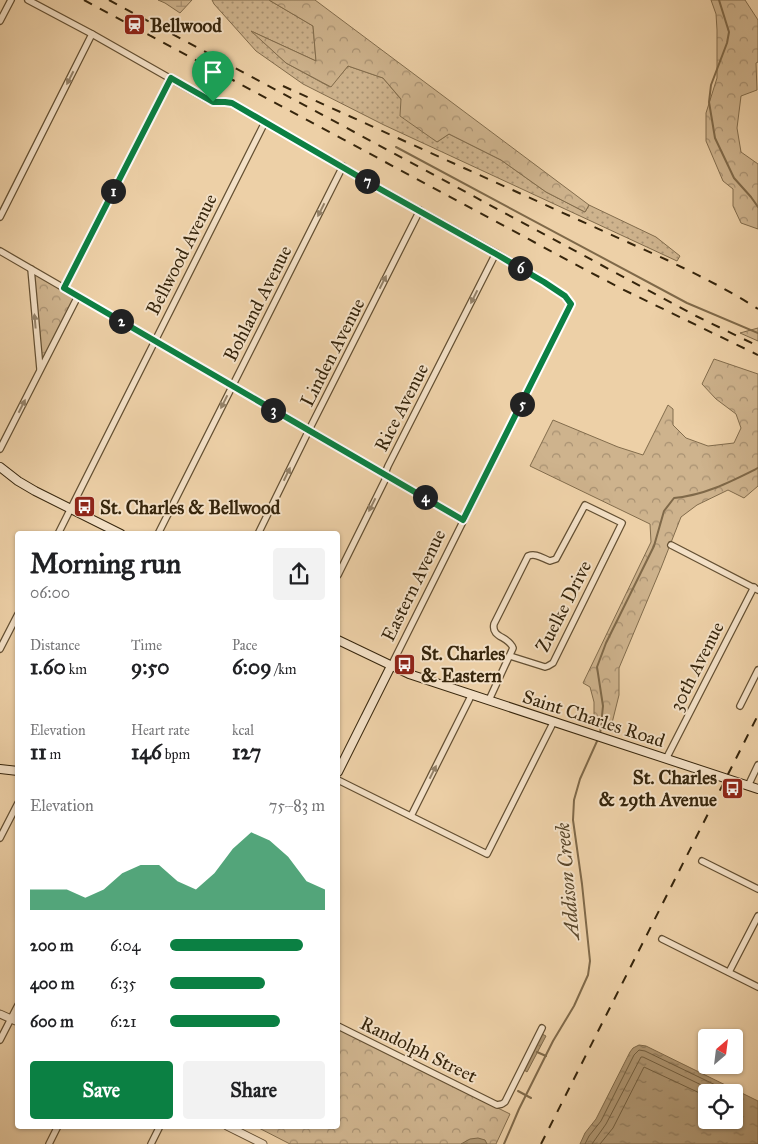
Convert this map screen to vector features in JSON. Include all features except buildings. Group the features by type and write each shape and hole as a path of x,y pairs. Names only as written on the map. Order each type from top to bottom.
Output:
{"main road":[{"path":"0,467 18,481 115,531"},
{"name":"Saint Charles Road","path":"340,641 409,674 758,789"},
{"name":"Eastern Avenue","path":"340,768 391,666"},
{"path":"0,768 15,770"}],"street":[{"path":"0,21 11,0"},
{"path":"28,0 208,100 232,103 496,254"},
{"path":"0,217 92,34"},
{"path":"64,288 171,78"},
{"name":"Bellwood Avenue","path":"60,531 265,122"},
{"name":"Bohland Avenue","path":"159,531 342,166"},
{"name":"Linden Avenue","path":"259,531 420,210"},
{"path":"0,251 463,520"},
{"name":"Eastern Avenue","path":"391,666 571,304 565,296 544,282 496,254"},
{"name":"Rice Avenue","path":"340,571 387,476 386,470 496,254"},
{"path":"31,269 40,369"},
{"path":"0,449 78,296"},
{"name":"Zuelke Drive","path":"584,505 622,523 552,663 545,667 510,656 512,646 494,632 493,627 528,556 537,555 550,561 556,560 584,505"},
{"path":"671,545 756,588"},
{"name":"30th Avenue","path":"666,758 756,588"},
{"path":"0,649 15,620"},
{"path":"489,700 510,656"},
{"path":"740,706 758,670"},
{"path":"411,816 472,694"},
{"path":"340,781 488,854 554,721"},
{"path":"748,786 758,765"},
{"path":"0,838 15,809"},
{"path":"702,861 758,889"},
{"path":"729,972 758,916"},
{"path":"662,939 758,987"},
{"path":"0,1014 14,1021 0,1040"},
{"name":"Randolph Street","path":"340,1027 497,1105 505,1102 542,1028"},
{"path":"49,1144 56,1129"},
{"path":"151,1144 158,1129"},
{"path":"233,1129 263,1144"}],"green space":[{"path":"158,0 192,0 180,13"},
{"path":"212,0 269,0 313,26 316,61 253,32 286,63 330,87 348,66 383,78 437,142 449,134 501,160 546,192 585,212 589,205 656,237 680,256 677,261 384,125 303,84 256,51"},
{"path":"269,0 315,0 589,205 585,212 546,192 501,160 449,134 437,142 400,116 401,99 383,78 348,66 331,87 286,63 251,31 316,61 313,26"},
{"path":"711,0 745,0 758,20 757,90 741,96 737,128 741,152 758,164 758,229 741,223 733,206 733,189 723,181 706,141 706,113 717,78 716,14"},
{"path":"33,272 76,298 41,366"},
{"path":"758,328 758,341 740,333"},
{"path":"714,359 758,374 758,486 744,498 728,490 697,505 681,517 619,668 619,695 610,731 594,725 594,702 590,687 583,683 651,542 650,524 530,466 553,420 618,447 643,455 668,405 673,409 673,425 686,438 708,446 734,443 741,428 736,414 716,399 702,384"},
{"path":"340,1030 510,1114 496,1144 290,1144 261,1129 340,1129"}],"water":[{"path":"542,1034 546,1036 527,1072 524,1070"},
{"path":"639,1045 646,1046 698,1072 698,1074 703,1074 723,1084 698,1084 698,1129 743,1129 743,1094 758,1101 758,1144 580,1144 585,1133 596,1119 630,1052"},
{"path":"478,1138 485,1140 487,1144 461,1144 470,1139"}],"waterway":[{"name":"Addison Creek","path":"719,0 729,32 727,43 711,85 709,102 715,138 734,178 758,207"},
{"path":"396,147 687,303 758,333"},
{"name":"Addison Creek","path":"600,735 603,706 597,667 606,643 654,546 664,511 674,498 707,491 758,468"},
{"name":"Addison Creek","path":"504,1144 519,1109 553,1041 574,1006 588,975 590,961 573,820 574,800 580,779 598,739"},
{"path":"537,1052 546,1056"},
{"name":"Addison Creek","path":"518,1091 531,1098"}],"railway":[{"path":"84,0 622,289 758,355"},
{"path":"109,0 696,316 758,346"},
{"path":"283,86 667,260 725,289 758,309"},
{"path":"541,1144 758,715"}],"place":[{"name":"Bellwood","path":"134,25"},
{"name":"St. Charles & Bellwood","path":"84,507"},
{"name":"St. Charles & Eastern","path":"405,664"},
{"name":"St. Charles & 29th Avenue","path":"733,788"}],"route":[{"path":"171,78 213,102 232,103 544,282 565,296 571,304 463,520 64,288 171,78"}]}
